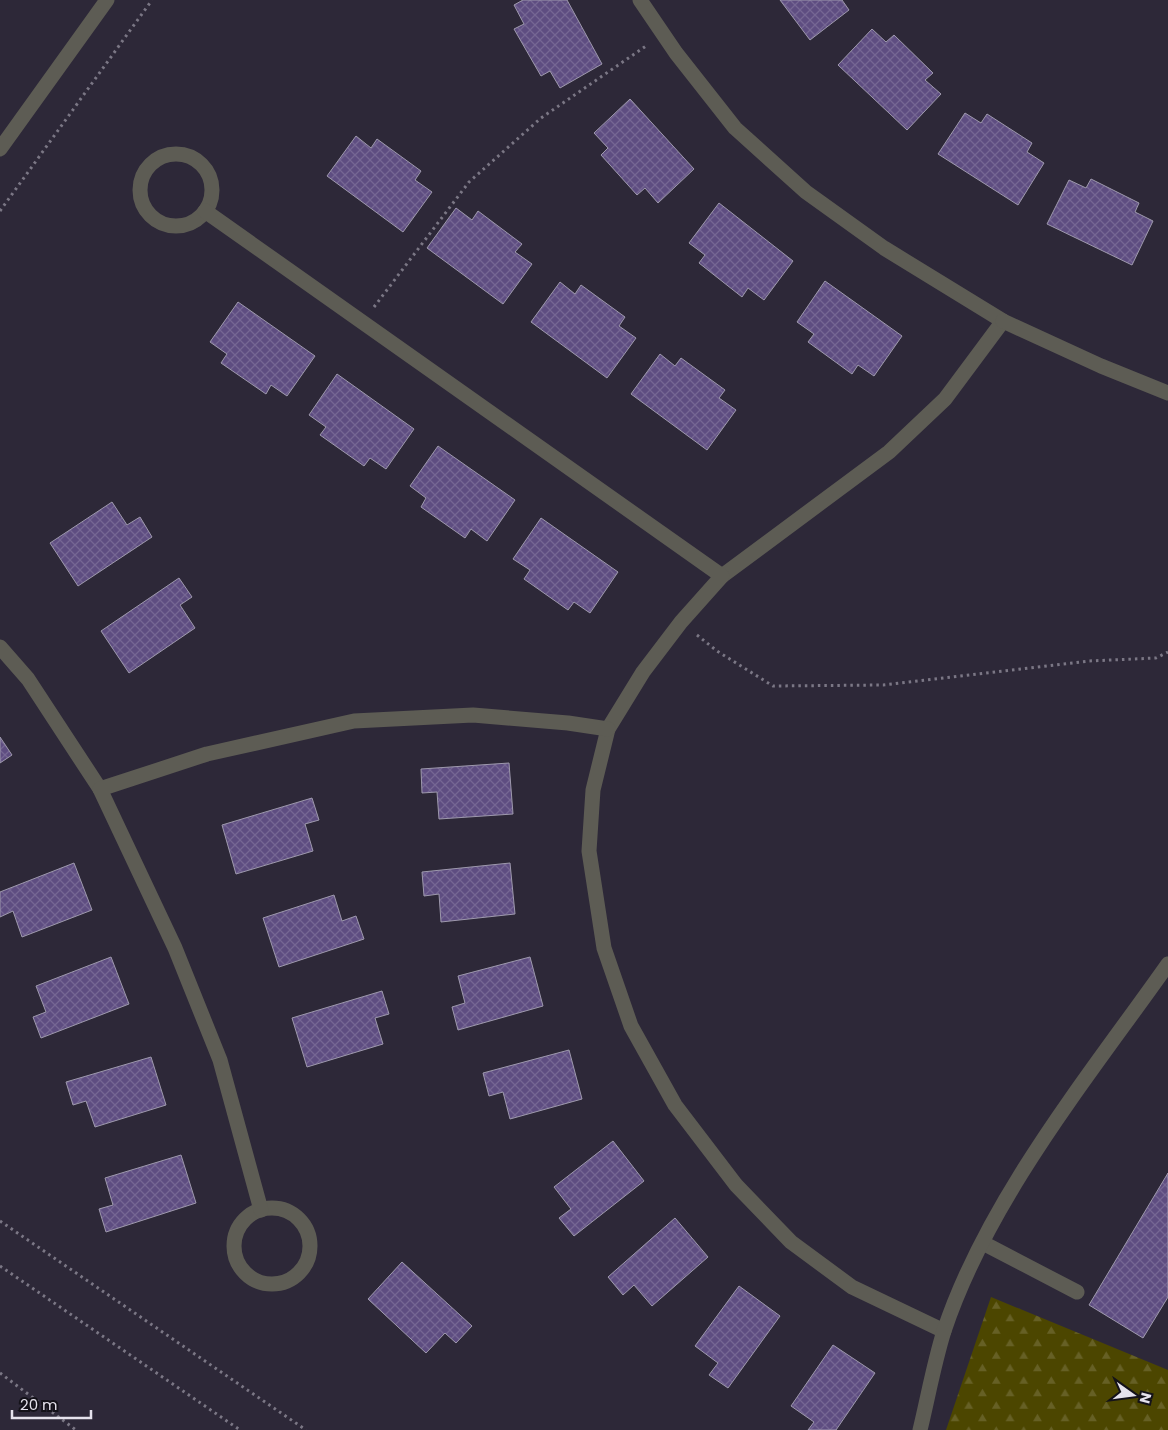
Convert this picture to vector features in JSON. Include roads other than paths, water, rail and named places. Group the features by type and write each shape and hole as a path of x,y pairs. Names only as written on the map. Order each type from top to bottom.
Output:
{"street":[{"path":"0,149 107,0"},
{"path":"640,0 663,34 735,128 806,192 884,248 1003,321 1100,366 1168,393"},
{"path":"172,153 190,156 204,166 210,177 212,189 211,200 205,211 197,220 186,225 162,224 152,217 144,208 140,197 140,184 151,163 161,156 172,153"},
{"path":"205,211 722,576"},
{"path":"944,1331 852,1287 791,1242 736,1185 675,1105 631,1026 604,948 589,851 593,790 608,729 643,672 681,622 722,576 889,452 945,399 1003,321"},
{"path":"0,647 28,679 100,789 175,948 220,1060 261,1210"},
{"path":"100,789 207,754 354,721 473,715 568,723 608,729"},
{"path":"920,1430 944,1331 983,1243 1025,1166 1168,964"},
{"path":"274,1208 292,1215 305,1229 309,1241 309,1254 304,1266 296,1276 285,1282 261,1283 250,1277 242,1269 236,1258 234,1246 236,1234 242,1223 250,1215 261,1210 274,1208"},
{"path":"983,1243 1077,1292"}]}
